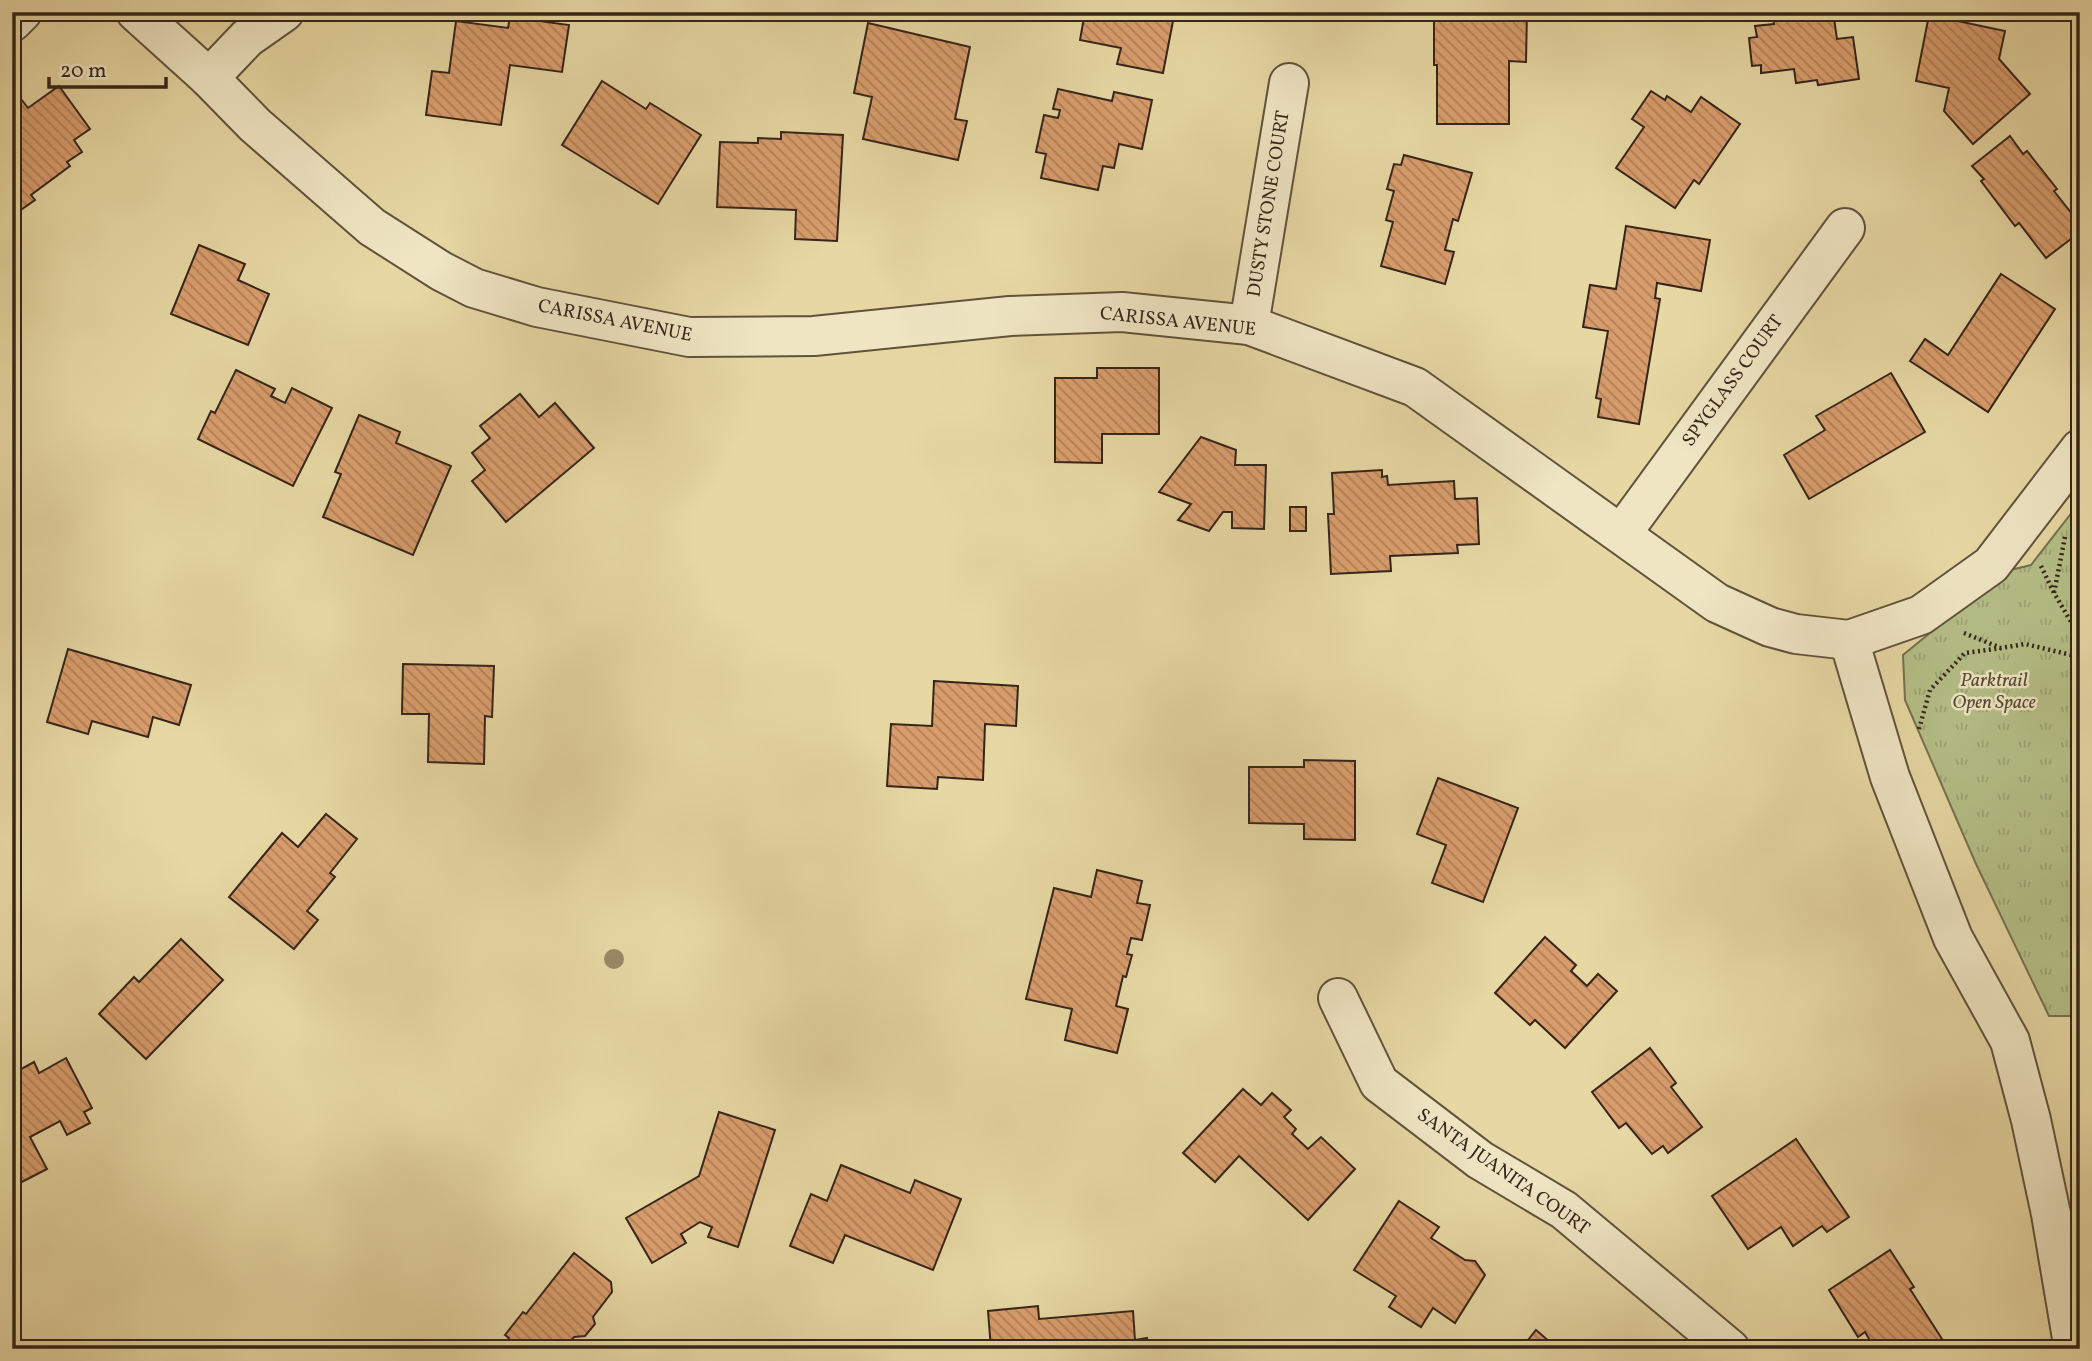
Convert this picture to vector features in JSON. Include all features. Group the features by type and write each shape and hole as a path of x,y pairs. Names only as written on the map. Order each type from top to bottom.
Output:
{"street":[{"path":"12,22 22,12"},
{"name":"CARISSA AVENUE","path":"136,12 209,78 255,125 372,227 441,271 474,288 537,307 689,337 814,336 1010,316 1122,312 1249,325 1415,387 1717,603 1770,627 1796,634 1849,640 1921,615 1991,565 2080,449"},
{"path":"209,78 247,38 285,12"},
{"name":"DUSTY STONE COURT","path":"1249,325 1289,83"},
{"name":"SPYGLASS COURT","path":"1622,533 1845,228"},
{"path":"1849,640 1890,777 1953,938 2010,1041 2031,1120 2051,1214 2072,1349"},
{"name":"SANTA JUANITA COURT","path":"1338,998 1379,1083 1480,1160 1564,1210 1730,1349"}],"path":[{"path":"2054,593 2065,534"},
{"path":"2039,564 2080,637"},
{"path":"1921,615 2001,648"},
{"path":"1918,731 1930,690 1965,653 2025,644 2080,657"}],"green space":[{"name":"Parktrail Open Space","path":"2080,502 2080,1016 2049,1016 1976,864 1905,700 1903,655 2006,571 2031,565"}],"building":[{"path":"1085,12 1149,12 1148,17 1173,21 1163,73 1117,64 1121,48 1080,40"},
{"path":"1434,12 1527,12 1526,62 1509,61 1509,124 1437,124"},
{"path":"1772,12 1833,12 1837,39 1853,37 1859,79 1818,85 1817,80 1796,83 1794,69 1761,73 1761,65 1752,66 1749,38 1757,37 1755,26 1774,24"},
{"path":"1929,15 2005,31 1999,59 2030,94 1973,144 1944,111 1949,88 1916,81"},
{"path":"510,17 569,25 562,72 510,65 501,125 426,115 432,71 449,73 456,21 508,28"},
{"path":"868,23 970,47 955,119 967,121 958,160 863,139 872,97 854,93"},
{"path":"602,81 646,109 650,103 701,135 658,204 562,145"},
{"path":"59,86 90,129 74,140 82,152 67,162 70,166 31,195 35,200 12,216 12,105 21,99 28,108"},
{"path":"1058,89 1112,101 1114,92 1152,100 1142,149 1119,144 1114,168 1103,166 1098,190 1041,178 1046,154 1036,152 1044,115 1058,118 1060,110 1053,109"},
{"path":"1651,91 1665,100 1667,96 1691,112 1701,97 1740,124 1699,184 1694,180 1675,208 1616,168 1644,127 1632,119"},
{"path":"781,132 843,135 837,241 795,239 796,210 717,207 720,142 758,143 758,138 781,139"},
{"path":"2010,136 2023,154 2027,151 2080,224 2080,232 2046,258 2019,223 2015,226 1981,181 1984,179 1972,166"},
{"path":"1404,155 1472,173 1458,221 1453,219 1445,250 1454,252 1445,284 1381,266 1393,222 1386,220 1394,191 1387,189 1394,164 1401,165"},
{"path":"1626,226 1710,240 1701,291 1657,283 1655,298 1660,299 1639,424 1598,417 1601,399 1596,398 1608,331 1583,327 1590,285 1616,289"},
{"path":"199,245 245,264 238,280 269,294 248,345 171,314"},
{"path":"2001,274 2055,309 1988,412 1910,361 1925,339 1948,355"},
{"path":"1097,368 1159,368 1159,434 1102,434 1102,463 1055,462 1055,378 1097,378"},
{"path":"236,370 275,389 271,396 285,403 292,388 332,408 293,486 198,439 211,411 215,413"},
{"path":"1891,373 1925,432 1809,499 1784,455 1825,430 1816,416"},
{"path":"520,394 539,417 555,403 594,448 506,522 472,481 485,470 472,453 490,438 480,426"},
{"path":"359,415 400,432 396,443 451,466 413,555 323,517 341,474 335,472"},
{"path":"1201,437 1236,450 1235,465 1266,465 1264,529 1232,528 1232,512 1223,512 1209,531 1178,520 1191,504 1159,492"},
{"path":"1382,470 1382,477 1387,476 1388,485 1454,481 1455,499 1477,498 1479,544 1457,545 1458,553 1390,556 1391,571 1331,574 1328,514 1334,514 1332,473"},
{"path":"1290,507 1306,507 1306,531 1290,531"},
{"path":"68,649 191,685 179,725 153,717 148,737 92,721 88,734 47,722"},
{"path":"403,664 494,666 492,717 485,716 484,764 428,762 429,714 402,714"},
{"path":"934,681 1018,686 1016,726 985,724 983,780 938,777 937,789 887,786 891,724 932,726"},
{"path":"1304,760 1355,761 1355,840 1304,839 1304,824 1249,823 1249,767 1304,767"},
{"path":"1438,778 1518,808 1483,902 1432,883 1446,845 1417,834"},
{"path":"326,814 357,839 330,873 335,877 307,911 318,920 294,949 229,897 282,833 298,847"},
{"path":"1097,870 1142,881 1137,903 1150,905 1142,940 1131,938 1127,954 1132,955 1126,977 1123,976 1116,1006 1128,1009 1117,1053 1065,1040 1072,1009 1026,999 1054,888 1091,897"},
{"path":"1545,937 1576,965 1571,971 1587,986 1598,974 1617,991 1565,1048 1535,1020 1530,1025 1495,993"},
{"path":"181,939 223,980 146,1059 99,1014 134,977 139,982"},
{"path":"1650,1048 1676,1083 1671,1087 1702,1127 1668,1153 1663,1146 1652,1154 1626,1123 1619,1128 1592,1092"},
{"path":"66,1058 92,1108 84,1112 90,1123 67,1135 60,1121 30,1137 47,1169 12,1187 12,1074 34,1062 39,1073"},
{"path":"1243,1089 1261,1105 1272,1093 1291,1110 1284,1117 1296,1129 1292,1134 1308,1149 1321,1137 1355,1169 1308,1220 1239,1156 1215,1182 1183,1153"},
{"path":"719,1112 775,1130 738,1247 708,1237 712,1227 700,1222 681,1234 686,1243 652,1263 626,1218 699,1176"},
{"path":"1796,1139 1849,1217 1827,1232 1822,1226 1793,1246 1781,1227 1748,1249 1712,1196"},
{"path":"841,1165 910,1193 915,1180 961,1199 933,1270 845,1235 833,1263 790,1246 811,1194 827,1201"},
{"path":"1399,1201 1439,1227 1431,1238 1465,1260 1475,1261 1485,1275 1455,1323 1433,1308 1421,1327 1389,1307 1396,1296 1354,1270"},
{"path":"1890,1250 1914,1287 1910,1289 1942,1339 1927,1349 1875,1349 1865,1332 1858,1337 1829,1290"},
{"path":"574,1253 611,1282 612,1292 593,1317 595,1324 585,1336 574,1337 565,1348 501,1349 509,1338 505,1335 523,1312 526,1314"},
{"path":"1038,1306 1039,1319 1133,1311 1135,1340 1147,1338 1148,1349 1040,1349 1040,1345 991,1349 988,1311"},
{"path":"1536,1330 1558,1349 1521,1349"}]}
